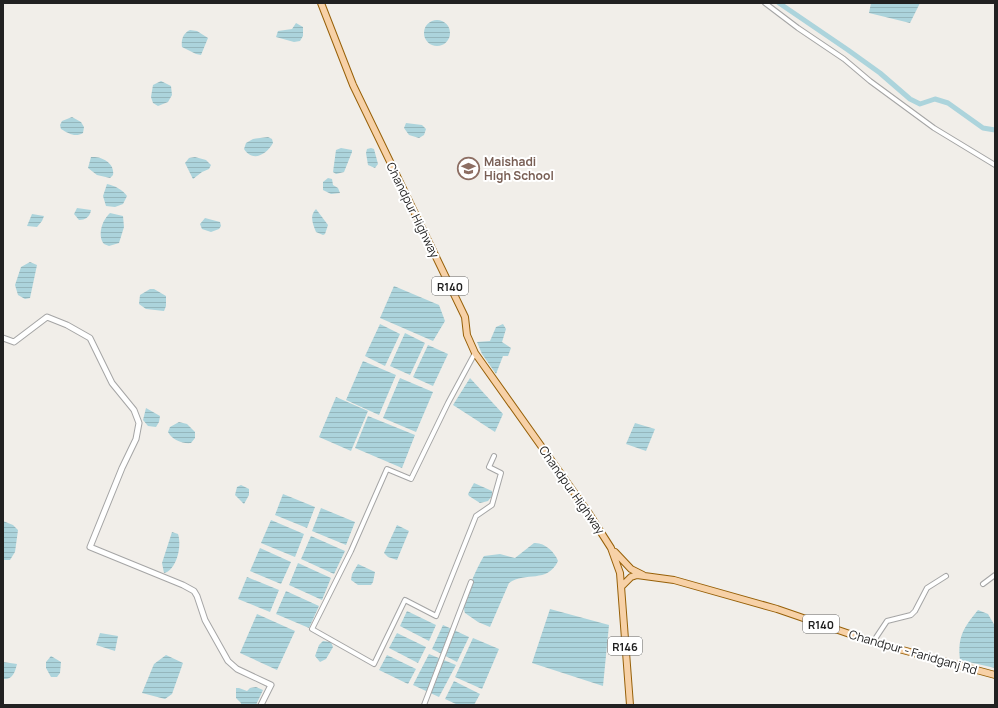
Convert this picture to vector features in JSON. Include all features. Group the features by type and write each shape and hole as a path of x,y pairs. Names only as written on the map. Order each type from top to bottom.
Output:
{"main road":[{"name":"Chandpur Highway","path":"321,3 353,85 465,317 467,335 475,353 588,512 611,548"},
{"name":"R140","path":"611,548 631,569 646,576"},
{"name":"R140","path":"611,548 618,565 622,586"},
{"name":"R140","path":"622,586 631,577 646,576"},
{"name":"Chandpur - Faridganj Rd","path":"646,576 674,580 724,594 776,609 873,642 995,675"},
{"name":"R146","path":"622,586 630,705"}],"street":[{"path":"765,3 798,28 844,59 870,81 934,128 995,165"},
{"path":"3,338 14,342 47,317 67,324 92,342 112,383 134,410 139,423 136,439 122,468 90,547 183,585 194,591 205,620 228,661 237,669 271,685 262,705"},
{"path":"475,353 448,403 411,479 387,469 351,551 312,629 374,664 405,600 436,616 476,516 492,505 501,473 489,467 494,456"},
{"path":"983,584 995,575"},
{"path":"873,642 888,622 911,615 915,611 927,588 946,576"},
{"path":"424,705 471,582"}],"water":[{"path":"871,3 920,3 910,23 869,13"},
{"path":"437,20 446,24 450,33 446,42 437,46 428,42 424,33 428,24"},
{"path":"296,23 303,27 303,36 300,41 294,42 276,37 278,31 292,29"},
{"path":"190,30 197,31 208,38 201,55 182,47 183,37"},
{"path":"161,81 171,86 172,95 168,102 158,106 153,103 151,97 153,85"},
{"path":"72,117 81,122 84,127 83,133 74,135 61,129 60,125 62,121"},
{"path":"406,123 422,125 426,129 424,135 419,138 409,135 404,128"},
{"path":"268,137 272,139 273,143 267,151 260,155 251,156 244,149 246,143 253,139"},
{"path":"341,148 352,150 352,152 344,172 336,174 333,172 336,150"},
{"path":"367,149 374,149 378,164 375,168 368,165 366,153"},
{"path":"91,157 107,161 112,167 113,175 110,178 97,175 88,168"},
{"path":"195,157 206,160 211,165 209,169 193,179 185,163 189,158"},
{"path":"328,178 332,179 333,185 338,188 340,193 331,194 323,190 323,182"},
{"path":"107,184 123,191 127,196 123,204 115,207 106,206 103,196"},
{"path":"77,208 91,210 90,215 87,218 79,220 74,214"},
{"path":"316,209 328,225 325,234 323,235 316,232 313,223 312,217"},
{"path":"110,213 123,216 124,227 119,243 109,246 104,244 102,241 101,228"},
{"path":"32,214 44,216 37,227 27,226"},
{"path":"205,218 220,222 221,226 219,229 211,232 202,229 200,224"},
{"path":"30,262 37,265 30,298 25,299 18,295 15,285 21,267"},
{"path":"394,286 439,305 445,321 433,341 380,318"},
{"path":"150,289 154,289 166,296 166,306 164,311 146,309 139,304 140,295"},
{"path":"380,324 400,334 385,366 365,356"},
{"path":"503,324 506,329 502,342 511,348 508,356 503,356 496,374 482,354 477,342 490,341 496,327"},
{"path":"405,333 425,343 410,375 390,366"},
{"path":"428,345 448,354 433,386 413,377"},
{"path":"363,361 396,375 379,415 346,400"},
{"path":"400,378 433,392 416,432 383,418"},
{"path":"470,378 503,414 495,432 453,405"},
{"path":"336,397 368,411 351,451 319,437"},
{"path":"146,408 160,416 156,427 148,426 143,420"},
{"path":"368,416 415,435 402,468 355,448"},
{"path":"179,422 187,424 195,432 195,438 191,443 178,441 168,432 170,427"},
{"path":"635,423 655,429 646,451 626,444"},
{"path":"474,483 492,491 492,496 488,501 480,503 469,496 468,494"},
{"path":"241,485 249,489 249,495 244,504 235,495 237,487"},
{"path":"283,494 315,507 307,528 275,515"},
{"path":"321,508 355,522 346,545 312,531"},
{"path":"271,520 304,534 295,557 261,543"},
{"path":"3,521 13,525 18,530 15,552 10,560 3,560"},
{"path":"397,525 409,531 397,560 388,557 384,553"},
{"path":"172,532 178,534 179,550 172,567 164,573 162,563"},
{"path":"311,536 345,551 334,574 301,559"},
{"path":"534,543 542,544 549,548 554,554 558,561 553,568 542,575 522,578 509,583 490,627 478,622 465,613 464,608 467,593 484,556 500,554 515,558"},
{"path":"260,548 291,562 281,584 250,571"},
{"path":"298,563 331,578 322,600 289,585"},
{"path":"358,564 375,572 371,585 358,585 351,580 352,574"},
{"path":"247,577 279,590 270,612 238,599"},
{"path":"286,591 319,606 309,628 276,614"},
{"path":"550,609 609,625 603,686 532,663"},
{"path":"978,610 988,614 995,626 995,668 960,660 960,645 965,627"},
{"path":"407,611 436,625 429,641 400,626"},
{"path":"257,614 295,631 277,670 240,653"},
{"path":"443,625 469,637 457,662 432,649"},
{"path":"100,633 118,636 115,651 96,645"},
{"path":"397,633 426,647 418,663 389,648"},
{"path":"473,638 499,649 482,689 455,677"},
{"path":"323,641 331,642 333,647 326,659 320,662 315,656 319,645"},
{"path":"429,654 456,665 439,697 413,685"},
{"path":"166,655 183,663 172,694 165,699 142,693 154,664"},
{"path":"387,655 416,669 408,684 379,670"},
{"path":"51,656 61,662 60,673 57,677 51,677 46,668 46,662"},
{"path":"3,662 17,664 14,673 11,677 6,679 3,679"},
{"path":"454,681 480,694 474,705 458,705 445,699"},
{"path":"256,687 263,690 256,705 241,705 236,698 236,688 247,691 250,688"}],"waterway":[{"path":"779,3 880,73 910,99 920,104 935,99 948,103 983,128 995,130"}],"place":[{"name":"Maishadi High School","path":"468,168"}]}
